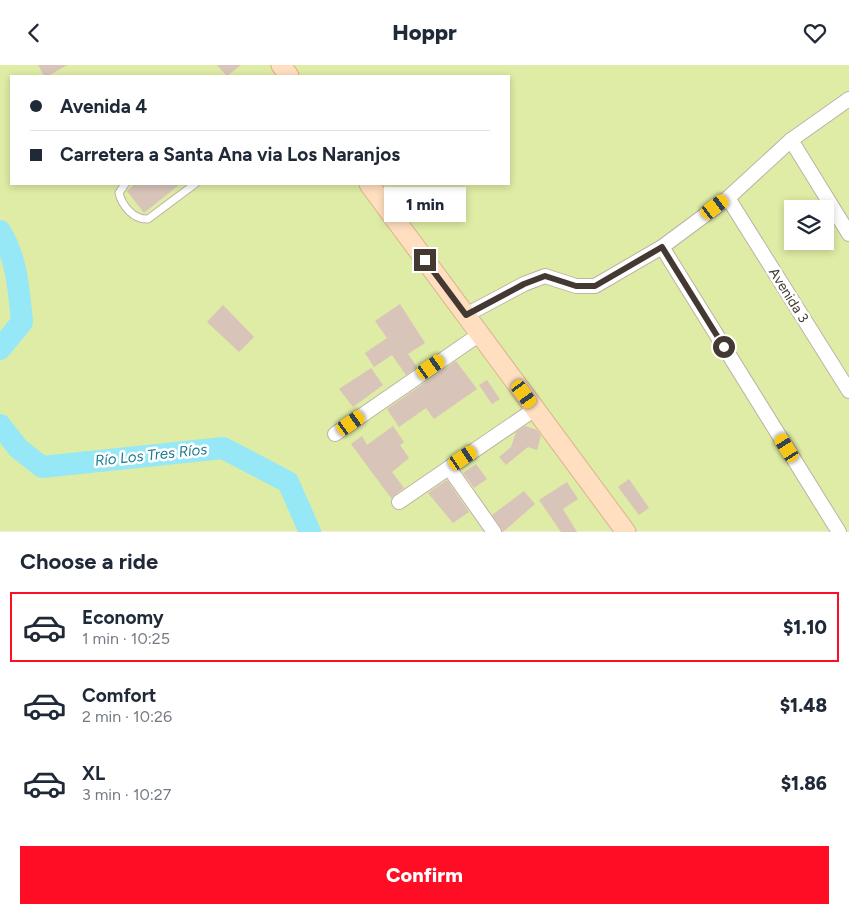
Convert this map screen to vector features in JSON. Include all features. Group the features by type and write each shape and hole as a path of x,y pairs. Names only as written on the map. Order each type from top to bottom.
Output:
{"main road":[{"path":"280,65 288,75"},
{"path":"370,185 626,531"}],"street":[{"path":"466,315 524,284 545,276 576,286 595,286 662,247 728,198 791,140 849,99"},
{"path":"791,140 849,233"},
{"name":"Avenida 3","path":"728,198 849,391"},
{"path":"662,247 839,531"},
{"path":"335,434 480,334"},
{"path":"399,502 535,409"},
{"path":"449,468 494,531"}],"lane":[{"path":"124,185 119,193 120,198 134,217 140,220 148,219 194,185"}],"green space":[{"path":"0,65 849,65 849,531 0,531"}],"building":[{"path":"38,65 67,65 50,75 43,75"},
{"path":"217,65 241,65 228,75"},
{"path":"134,185 179,185 144,213 127,191"},
{"path":"400,304 425,343 408,354 417,367 406,375 392,355 374,367 365,353 387,338 375,321"},
{"path":"223,305 254,337 239,352 207,322"},
{"path":"456,361 477,389 434,419 426,408 399,427 387,409"},
{"path":"371,368 383,385 353,407 339,389"},
{"path":"487,380 500,399 492,404 479,385"},
{"path":"393,426 404,442 400,445 409,458 392,472 404,488 391,498 351,444 362,436 367,445"},
{"path":"525,426 537,430 541,436 537,450 528,447 506,465 499,457 511,447 516,432"},
{"path":"476,464 487,479 474,488 463,473"},
{"path":"629,479 649,508 639,515 618,487"},
{"path":"447,480 469,512 453,523 428,493"},
{"path":"567,482 578,499 563,509 577,532 561,532 539,500"},
{"path":"524,491 535,504 503,532 492,515"}],"waterway":[{"name":"Río Los Tres Ríos","path":"0,231 14,263 22,322 0,349"},
{"name":"Río Los Tres Ríos","path":"0,425 18,448 42,467 223,448 288,482 310,532"}],"route":[{"path":"425,260 466,315 524,284 545,276 576,286 595,286 662,247 724,347"}]}
